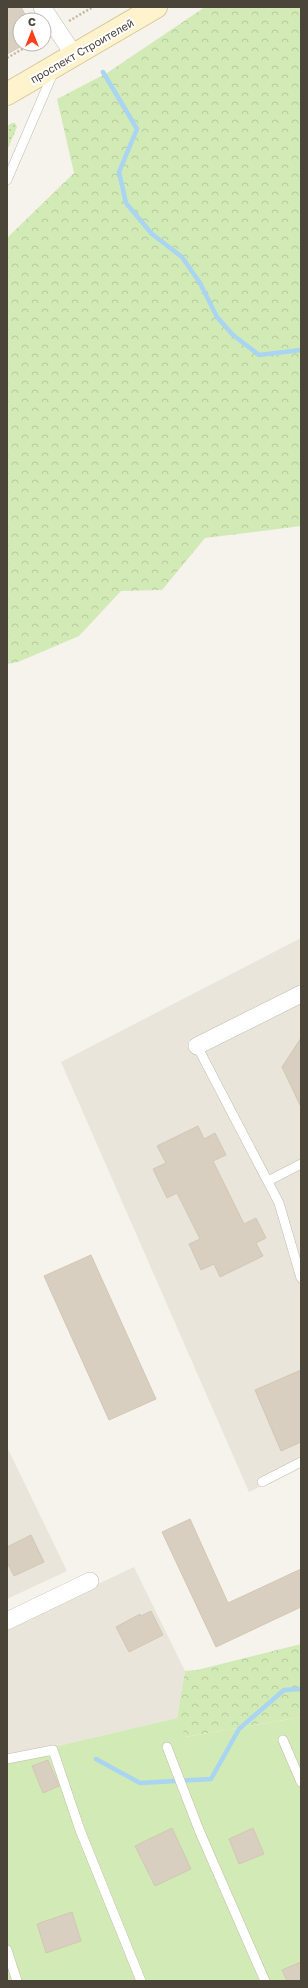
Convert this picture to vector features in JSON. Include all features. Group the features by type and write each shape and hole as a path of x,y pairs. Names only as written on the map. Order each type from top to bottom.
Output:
{"main road":[{"name":"проспект Строителей","path":"7,94 156,7"}],"street":[{"path":"42,7 65,60"},
{"path":"197,1046 301,994"},
{"path":"7,1621 90,1581"}],"lane":[{"path":"7,180 65,60"},
{"path":"197,1046 279,1203 301,1278"},
{"path":"268,1181 301,1164"},
{"path":"262,1482 301,1462"},
{"path":"283,1740 301,1782"},
{"path":"167,1748 199,1830 265,1981"},
{"path":"7,1759 53,1750 80,1830 141,1981"},
{"path":"7,1950 17,1981"}],"path":[{"path":"7,58 17,52"}],"shaded area":[{"path":"301,938 301,1467 249,1492 61,1062"},
{"path":"7,1447 67,1571 7,1599"},
{"path":"134,1567 185,1671 177,1718 7,1758 7,1627"}],"green space":[{"path":"205,7 301,7 301,526 205,538 162,590 121,591 79,636 18,662 7,664 8,237 74,173 57,99 107,73"},
{"path":"15,123 17,127 7,151 7,126"},
{"path":"301,1644 301,1717 185,1737 177,1718 185,1671 197,1670"},
{"path":"301,1717 301,1981 7,1981 7,1758 177,1718 186,1737"}],"building":[{"path":"7,7 21,7 24,12 12,12 12,51 7,54"},
{"path":"301,1038 301,1107 282,1067"},
{"path":"198,1126 204,1139 215,1133 226,1155 213,1161 244,1224 256,1218 266,1238 256,1243 263,1256 220,1277 214,1264 201,1270 189,1244 200,1239 177,1193 167,1198 153,1169 166,1163 157,1146"},
{"path":"91,1255 156,1399 109,1420 44,1276"},
{"path":"301,1370 301,1442 281,1451 255,1390"},
{"path":"190,1519 228,1603 301,1569 301,1607 216,1647 162,1532"},
{"path":"31,1535 44,1562 14,1576 7,1562 7,1547"},
{"path":"151,1611 163,1635 129,1652 116,1627 140,1614 141,1616"},
{"path":"48,1760 59,1786 43,1793 32,1766"},
{"path":"172,1828 191,1869 155,1886 135,1846"},
{"path":"253,1828 264,1854 239,1864 229,1839"},
{"path":"72,1912 81,1941 46,1953 37,1924"},
{"path":"301,1962 301,1981 287,1981 282,1970"}],"waterway":[{"path":"103,72 137,129 119,172 126,203 152,234 182,257 200,283 217,317 233,335 259,355 301,350"},
{"path":"96,1759 140,1783 211,1779 239,1729 284,1690 301,1689"}]}
